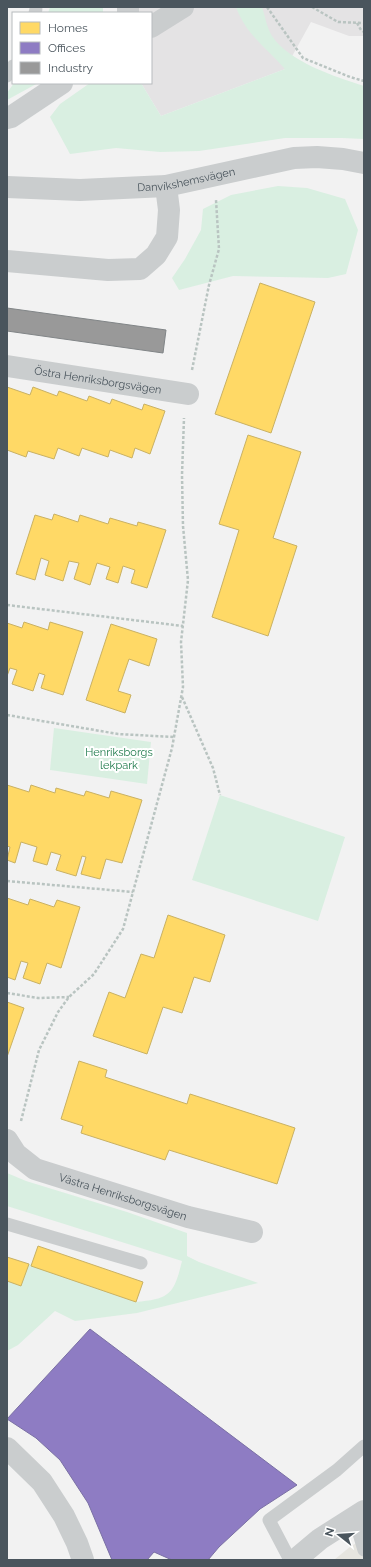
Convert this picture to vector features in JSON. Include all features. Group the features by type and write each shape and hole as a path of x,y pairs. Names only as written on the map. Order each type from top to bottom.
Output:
{"street":[{"path":"152,26 183,7"},
{"path":"7,118 11,117 60,84"},
{"name":"Danvikshemsvägen","path":"7,187 80,190 166,186 294,158 317,157 364,163"},
{"path":"7,261 108,270 140,269 156,255 167,237 169,210 166,186"},
{"name":"Östra Henriksborgsvägen","path":"7,366 188,394"},
{"name":"Västra Henriksborgsvägen","path":"11,1147 35,1169 188,1218 252,1232"},
{"path":"7,1448 42,1482 64,1516 77,1543 83,1560"},
{"path":"295,1560 320,1539 359,1514"}],"lane":[{"path":"7,1224 141,1263"},
{"path":"290,1560 270,1520 338,1470 364,1446"},
{"path":"359,1514 364,1550"}],"path":[{"path":"267,7 303,58 364,81"},
{"path":"312,7 338,22 364,23"},
{"path":"356,23 364,32"},
{"path":"11,1147 24,1107 39,1050 58,1012 69,997 94,974 123,929 174,738 183,687 182,642 188,580 183,526 183,423 209,285 219,249 217,210 214,193"},
{"path":"7,605 183,626"},
{"path":"182,697 213,768 220,795"},
{"path":"7,715 118,734 174,738"},
{"path":"7,881 133,892"},
{"path":"7,993 38,998 69,997"}],"shaded area":[{"path":"118,7 364,7 364,36 349,36 311,22 285,69 161,116 142,84 152,84 152,12 118,12"},
{"path":"364,1539 364,1560 334,1560 351,1546"}],"green space":[{"path":"50,7 103,7 103,12 48,12"},
{"path":"236,7 262,7 270,33 290,54 301,61 327,73 364,86 364,139 285,138 199,151 160,152 116,148 70,154 50,117 60,104 89,84 142,84 161,116 285,69 251,33 240,17"},
{"path":"13,84 36,84 7,100 7,93"},
{"path":"278,186 307,188 345,199 358,230 346,274 328,278 233,276 179,290 172,278 185,259 201,230 203,209 231,195"},
{"name":"Henriksborgs lekpark","path":"54,728 151,742 147,784 50,770"},
{"path":"220,795 345,837 318,921 192,880"},
{"path":"7,1173 26,1181 127,1212 187,1233 187,1256 199,1262 258,1283 137,1313 75,1321 55,1311 18,1345 7,1351 7,1281 29,1264 136,1302 156,1299 169,1293 176,1281 182,1261 7,1206"}],"building: Homes":[{"path":"260,283 315,302 271,433 215,414"},
{"path":"7,387 30,395 33,387 57,396 59,391 87,401 89,396 110,404 112,399 142,410 144,404 165,411 150,454 135,448 132,458 110,450 108,457 82,448 79,456 58,448 54,459 28,451 26,457 7,450"},
{"path":"248,435 301,452 273,538 297,546 268,636 212,617 239,530 219,524"},
{"path":"54,514 78,522 80,515 108,524 110,518 137,526 138,522 166,530 147,588 131,583 135,570 123,566 118,583 106,579 110,567 97,563 90,585 74,579 79,563 69,561 63,581 45,575 49,561 41,558 35,580 16,574 35,515 52,520"},
{"path":"24,622 48,630 50,622 83,632 63,695 41,688 45,675 39,673 33,691 12,684 17,670 10,668 7,676 7,623 22,628"},
{"path":"111,624 157,639 149,666 129,659 118,691 131,695 125,713 86,700"},
{"path":"7,785 29,792 31,785 55,793 56,788 84,796 86,791 109,798 111,791 142,800 122,863 106,859 100,879 81,874 86,857 82,856 76,876 56,870 61,855 51,852 47,865 33,861 37,847 21,842 15,863 7,860 10,847 7,846"},
{"path":"7,898 28,905 30,899 54,907 57,900 80,907 61,968 47,963 40,984 23,978 28,963 21,961 15,980 7,977"},
{"path":"168,915 225,935 210,982 194,977 182,1013 163,1007 147,1054 93,1036 109,992 125,998 141,954 154,958"},
{"path":"7,1002 24,1008 7,1057"},
{"path":"79,1061 107,1070 105,1077 187,1104 190,1094 295,1128 277,1184 169,1150 165,1160 81,1133 83,1126 61,1119"},
{"path":"38,1246 143,1282 136,1302 31,1266"},
{"path":"7,1257 29,1264 21,1286 7,1281"}],"building: Offices":[{"path":"90,1329 297,1485 260,1509 219,1547 208,1560 172,1560 154,1552 147,1560 112,1560 88,1503 60,1460 36,1438 7,1419"}],"building: Industry":[{"path":"7,308 166,330 163,353 7,331"}]}
